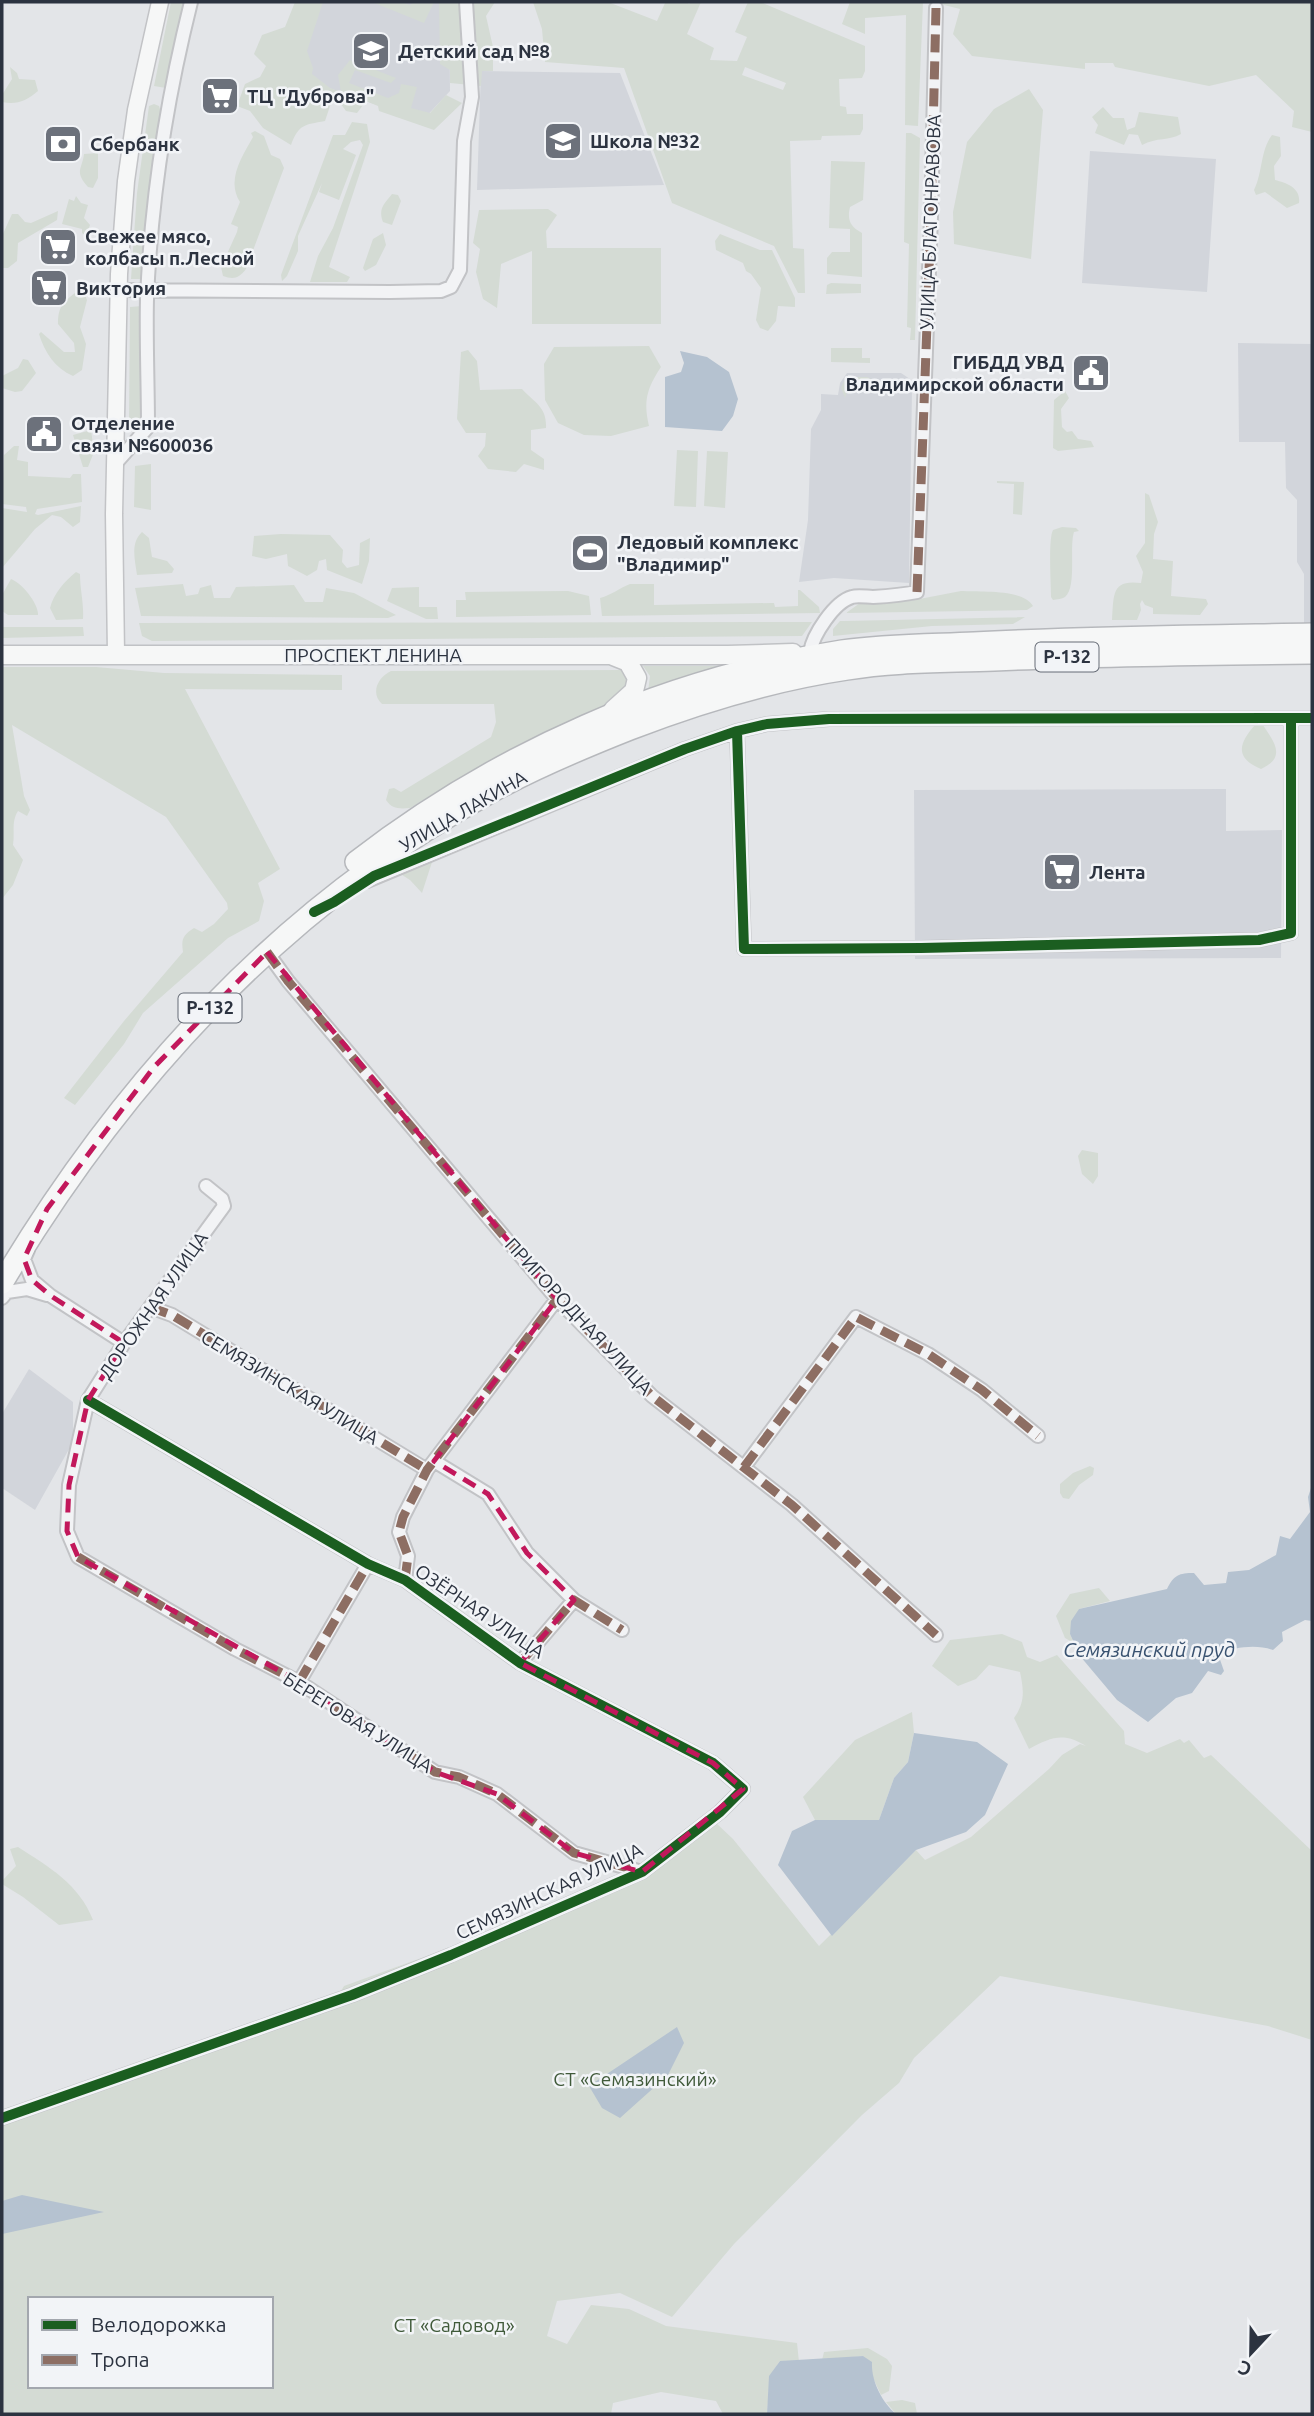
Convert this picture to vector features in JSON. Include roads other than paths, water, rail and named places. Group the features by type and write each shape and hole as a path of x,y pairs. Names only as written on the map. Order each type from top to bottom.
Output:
{"highway":[{"name":"Р-132","path":"847,660 1039,639 1312,634"},
{"name":"Р-132","path":"847,660 1312,653"},
{"name":"УЛИЦА ЛАКИНА","path":"2,1259 79,1140 162,1038 309,898 383,841 466,787 553,740 606,716 681,689 740,660 847,660"},
{"name":"УЛИЦА ЛАКИНА","path":"2,1283 47,1209 154,1067 267,952 370,867 489,792 593,744 689,708 809,675 847,660"}],"main road":[{"path":"116,654 114,514 118,290 126,181 136,110 160,2"},
{"path":"603,654 628,662 637,678 637,685 631,696 606,716"},
{"name":"ПРОСПЕКТ ЛЕНИНА","path":"2,655 603,654 740,660"},
{"path":"731,696 804,659"},
{"path":"731,696 745,682 740,660"}],"street":[{"path":"117,463 148,427 148,290 156,192 171,97 191,2"},
{"path":"118,290 390,292 441,291 452,287 460,270 464,141 472,100 466,2"},
{"name":"УЛИЦА БЛАГОНРАВОВА","path":"804,659 828,617 851,597 898,596 917,592 936,8"},
{"path":"737,731 744,949 1190,942 1259,940 1291,933 1291,718"},
{"path":"314,912 374,877 657,760 737,731 785,722 829,719 1312,719"},
{"name":"ПРИГОРОДНАЯ УЛИЦА","path":"267,952 297,992 557,1299 652,1396 793,1505 936,1635"},
{"name":"ДОРОЖНАЯ УЛИЦА","path":"78,1557 67,1531 69,1485 88,1400 124,1343 224,1206 222,1199 206,1186"},
{"path":"47,1209 23,1259 32,1280 51,1296 124,1343"},
{"path":"2,1298 7,1292 27,1289 51,1296"},
{"path":"405,1580 408,1556 399,1532 403,1517 431,1465 557,1299"},
{"name":"СЕМЯЗИНСКАЯ УЛИЦА","path":"150,1307 172,1315 431,1465 488,1494 527,1553 574,1600 622,1630"},
{"path":"744,1467 856,1317 928,1354 982,1390 1038,1436"},
{"name":"ОЗЁРНАЯ УЛИЦА","path":"88,1400 368,1564 405,1580 520,1662 713,1763 743,1789"},
{"name":"БЕРЕГОВАЯ УЛИЦА","path":"78,1557 235,1649 299,1682 435,1772 459,1777 497,1794 574,1853 642,1872"},
{"path":"299,1682 368,1564"},
{"path":"520,1662 574,1600"},
{"name":"СЕМЯЗИНСКАЯ УЛИЦА","path":"2,2118 352,1995 642,1872 720,1812 743,1789"}],"water":[{"path":"680,351 707,357 729,372 738,399 733,416 722,431 665,427 665,377 681,372 684,363"},
{"name":"Семязинский пруд","path":"1312,1485 1312,1621 1305,1620 1282,1632 1283,1641 1273,1650 1246,1647 1218,1654 1224,1671 1221,1675 1208,1671 1192,1693 1176,1698 1148,1722 1117,1700 1080,1656 1070,1634 1071,1621 1079,1609 1167,1589 1175,1578 1184,1574 1194,1573 1204,1585 1226,1583 1228,1572 1249,1570 1276,1555 1280,1536 1290,1539 1310,1512 1308,1497"},
{"path":"914,1733 977,1742 1008,1764 985,1815 966,1832 916,1850 832,1936 778,1865 792,1831 815,1820 879,1820 894,1778 908,1762"},
{"path":"677,2027 684,2043 668,2075 620,2118 602,2108 589,2086"},
{"path":"22,2195 104,2212 2,2234 2,2201"},
{"path":"863,2356 872,2362 878,2391 896,2414 767,2414 769,2376 780,2361"}],"place":[{"name":"Детский сад №8","path":"371,51"},
{"name":"ТЦ \"Дуброва\"","path":"220,96"},
{"name":"Школа №32","path":"563,141"},
{"name":"Сбербанк","path":"63,144"},
{"name":"Свежее мясо, колбасы п.Лесной","path":"58,247"},
{"name":"Виктория","path":"49,288"},
{"name":"ГИБДД УВД Владимирской области","path":"1091,373"},
{"name":"Отделение связи №600036","path":"44,434"},
{"name":"Ледовый комплекс \"Владимир\"","path":"590,553"},
{"name":"Лента","path":"1062,872"}],"park label":[{"name":"СТ «Семязинский»","path":"635,2079"},
{"name":"СТ «Садовод»","path":"454,2325"}]}
